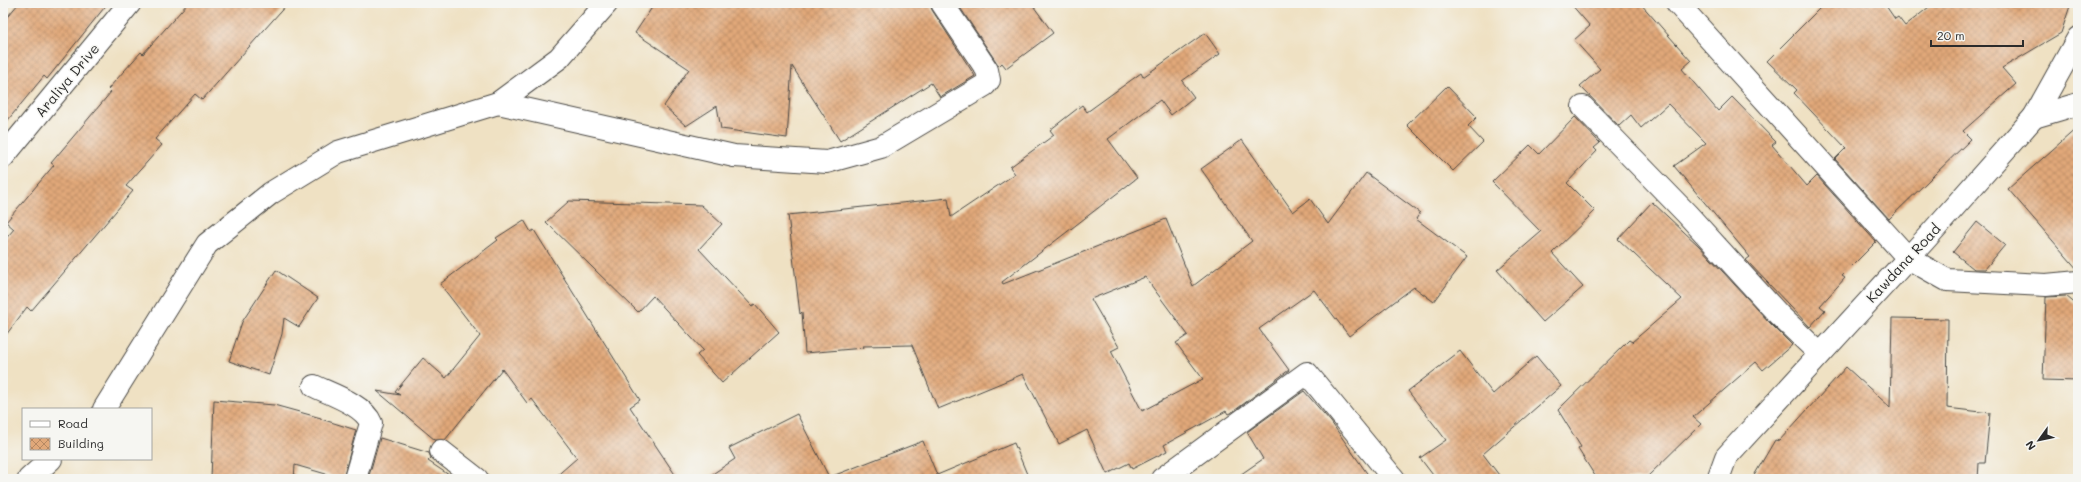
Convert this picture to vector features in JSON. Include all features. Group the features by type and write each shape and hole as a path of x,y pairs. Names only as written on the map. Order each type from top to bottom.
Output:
{"street":[{"name":"Araliya Drive","path":"3,157 130,3"},
{"path":"105,408 207,244 271,193 338,152 498,103 559,58 607,3"},
{"path":"498,103 734,156 827,162 881,147 985,85 989,80 987,70 942,3"},
{"path":"1677,3 1908,258 1947,280 2046,285 2078,282"},
{"name":"Kawdana Road","path":"1718,479 1726,457 1908,258 2034,117 2078,38"},
{"path":"2034,117 2078,104"},
{"path":"1583,108 1687,214 1779,315 1820,354"},
{"path":"1162,479 1307,373 1394,479"},
{"path":"314,386 361,409 368,415 371,423 355,479"},
{"path":"441,451 477,479"},
{"path":"29,479 50,460"}],"building":[{"path":"19,3 108,3 47,79 44,76 3,126 3,22"},
{"path":"188,3 288,3 202,100 195,94 155,139 162,145 126,186 133,191 31,311 27,307 3,339 3,242 14,229 6,222 54,165 51,163 111,92 108,89 141,52 143,54"},
{"path":"655,3 930,3 932,10 975,76 940,97 931,83 840,141 792,66 787,138 721,129 717,106 686,126 664,106 689,69 635,33"},
{"path":"957,3 1031,3 1053,33 1006,68 1002,63 999,66"},
{"path":"1570,3 1640,3 1691,61 1682,69 1718,111 1732,97 1776,142 1772,145 1807,186 1817,176 1876,242 1842,276 1845,278 1820,306 1825,310 1810,327 1746,260 1750,257 1674,166 1706,143 1668,104 1641,128 1631,115 1619,126 1580,86 1600,69 1574,40 1590,26"},
{"path":"1825,3 1884,3 1895,19 1898,17 1905,26 1934,3 2071,3 2061,33 2002,68 2016,84 1963,131 1971,139 1889,219 1835,159 1846,148 1794,93 1797,90 1767,61"},
{"path":"1205,33 1220,54 1182,81 1194,97 1171,115 1160,100 1108,139 1137,178 1002,282 1003,284 1166,219 1193,286 1252,241 1201,169 1242,140 1293,212 1310,199 1328,224 1366,173 1420,213 1416,219 1467,257 1434,302 1414,287 1349,336 1314,290 1259,329 1289,370 1234,411 1228,414 1226,411 1164,445 1167,451 1132,469 1129,463 1107,474 1087,430 1059,444 1023,374 938,409 912,345 863,346 864,348 805,353 802,312 800,314 788,215 948,198 951,217 1015,174 1010,167 1054,135 1050,130 1082,105 1087,112 1141,73 1143,77","holes":["1145,277 1188,335 1176,343 1203,379 1142,411 1111,351 1119,347 1091,299"]},
{"path":"1447,86 1477,117 1468,126 1483,142 1453,171 1407,125"},
{"path":"1575,117 1600,143 1594,148 1597,151 1567,183 1595,211 1552,253 1583,287 1543,322 1497,270 1541,232 1492,182 1530,145 1539,154"},
{"path":"2078,127 2078,270 2008,189"},
{"path":"569,201 701,205 722,224 699,249 752,306 755,304 779,332 722,383 697,355 703,350 653,296 638,312 546,222"},
{"path":"1652,202 1699,246 1792,345 1763,370 1756,362 1693,417 1701,424 1645,479 1597,479 1578,449 1581,447 1558,410 1629,340 1632,342 1682,299 1618,239"},
{"path":"524,220 531,232 534,230 640,400 630,407 678,479 553,479 577,458 532,399 527,403 502,369 445,440 435,440 377,391 400,395 395,392 423,358 446,378 480,336 440,284 498,240 496,238"},
{"path":"1977,222 2005,245 1985,269 1974,269 1953,252"},
{"path":"276,270 318,298 299,327 284,318 282,334 269,375 229,361 242,322"},
{"path":"2066,296 2078,306 2078,381 2043,380 2046,297"},
{"path":"1892,318 1948,319 1947,408 1990,413 1985,463 1979,463 1978,479 1752,479 1775,440 1779,441 1846,367 1890,407"},
{"path":"1460,351 1493,394 1536,356 1561,386 1483,454 1502,479 1436,479 1420,458 1446,440 1408,391"},
{"path":"1304,391 1331,422 1371,479 1234,479 1263,459 1247,432"},
{"path":"214,400 274,405 321,418 356,430 343,479 295,465 294,479 211,479"},
{"path":"797,414 830,479 705,479 735,459 729,448"},
{"path":"380,438 429,453 431,458 428,461 455,479 368,479"},
{"path":"923,441 937,475 1014,443 1029,479 830,479 830,477"}]}
